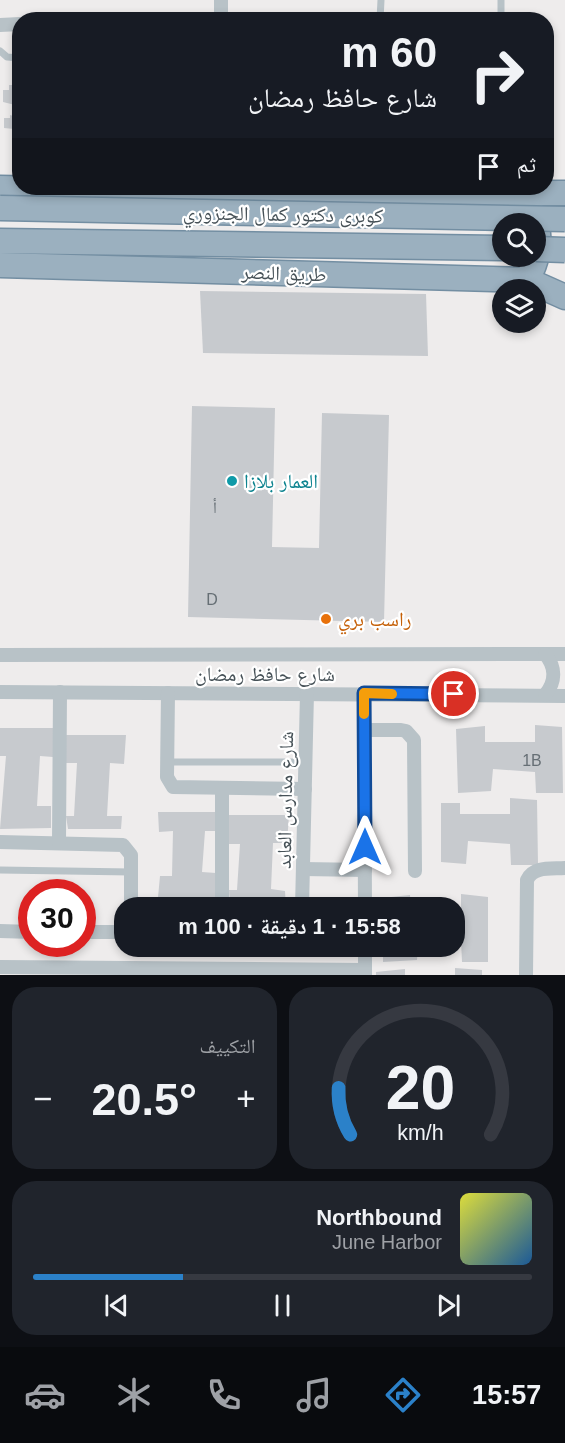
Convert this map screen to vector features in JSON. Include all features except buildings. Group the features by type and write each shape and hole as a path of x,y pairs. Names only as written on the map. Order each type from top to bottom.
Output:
{"highway":[{"path":"521,195 533,211 539,234 537,257 527,279"},
{"name":"كوبرى دكتور كمال الجنزوري","path":"0,208 565,219"},
{"name":"كوبرى دكتور كمال الجنزوري","path":"0,241 492,248"},
{"path":"546,249 565,250"},
{"name":"طريق النصر","path":"0,265 492,279"},
{"name":"طريق النصر","path":"546,288 565,297"}],"street":[{"path":"545,654 554,671 552,684 545,695"},
{"name":"شارع حافظ رمضان","path":"0,655 565,654"},
{"name":"شارع حافظ رمضان","path":"0,692 565,696"},
{"path":"59,843 60,692"},
{"path":"168,693 168,783 173,787 305,789"},
{"name":"شارع مدارس العابد","path":"302,897 307,693"},
{"path":"364,693 365,897"},
{"path":"364,730 401,730 406,731 414,740 415,871"},
{"path":"222,789 222,897"},
{"path":"0,842 123,845 131,855 131,897"},
{"path":"526,975 527,880 530,873 535,870 565,868"},
{"path":"303,869 365,870"},
{"path":"0,932 18,932"},
{"path":"96,932 114,932"},
{"path":"0,968 365,973 365,957"}],"lane":[{"path":"167,762 306,762"},
{"path":"0,870 131,872"}],"slow traffic":[{"path":"364,714 364,693 392,694"}],"place":[{"name":"العمار بلازا","path":"232,481"},
{"name":"راسب بري","path":"326,619"}],"route":[{"path":"365,847 364,693 454,694"}]}
